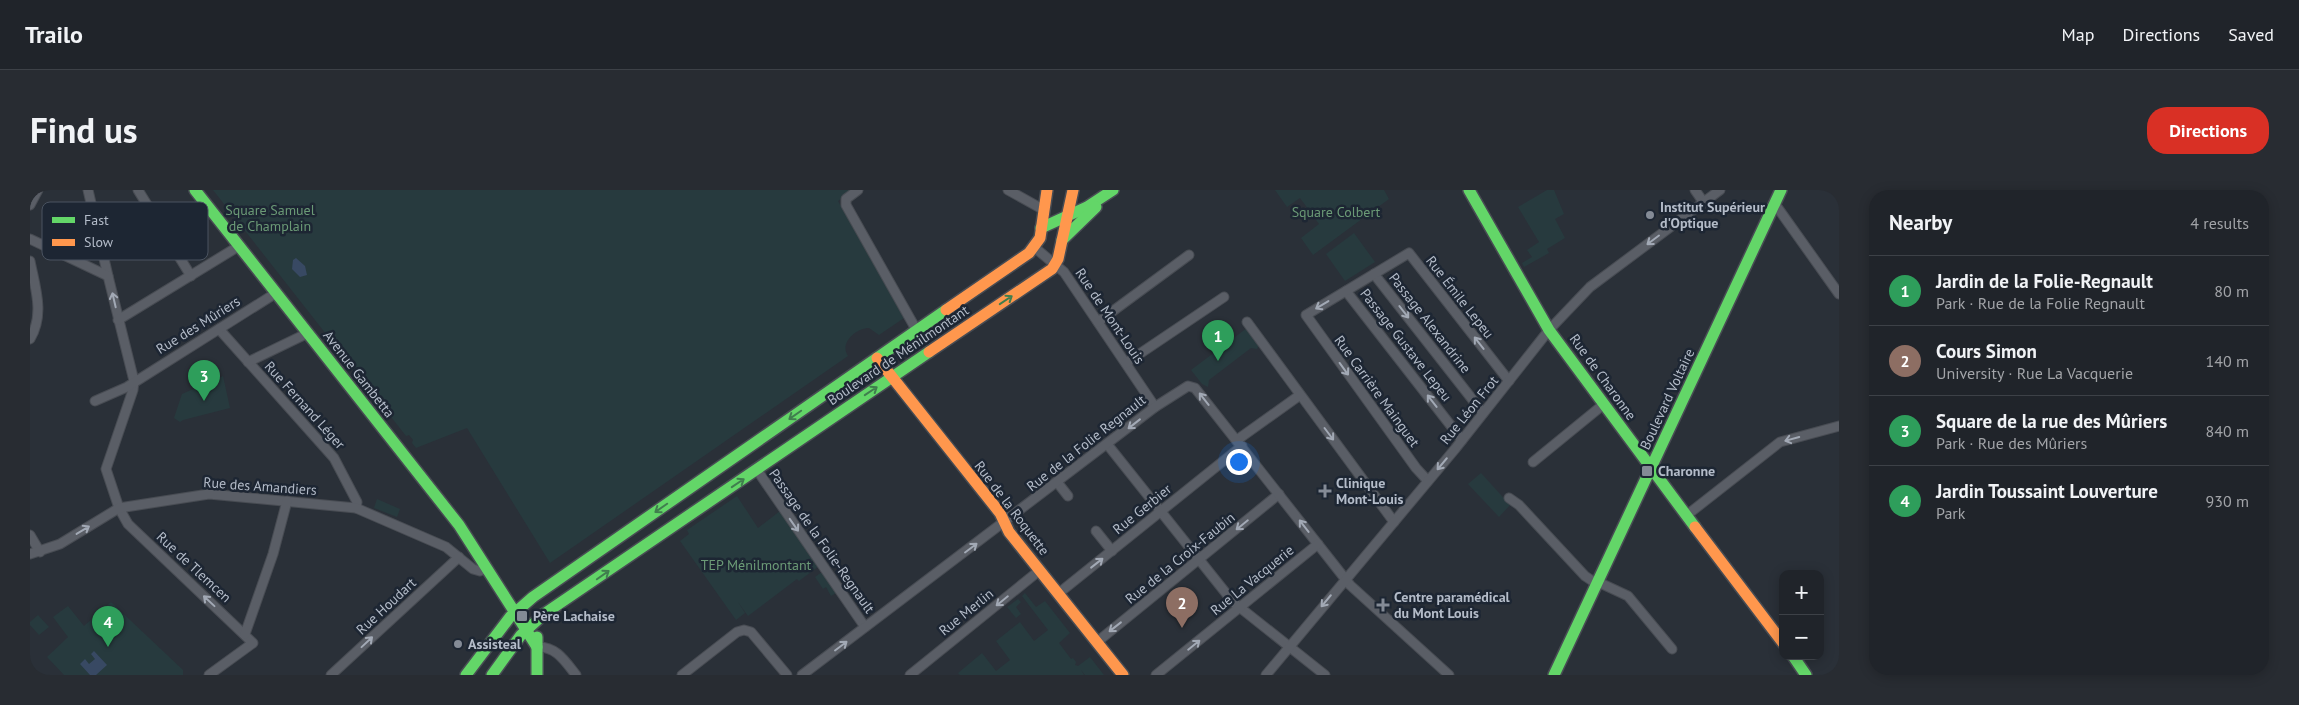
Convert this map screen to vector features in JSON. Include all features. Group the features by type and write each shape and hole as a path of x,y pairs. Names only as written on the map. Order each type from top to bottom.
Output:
{"main road":[{"name":"Avenue Gambetta","path":"195,190 204,202"},
{"path":"1034,247 1040,238 1047,190"},
{"path":"1056,264 1073,190"},
{"path":"1041,228 1102,199 1113,190"},
{"name":"Rue de Charonne","path":"1469,190 1549,330 1779,638"},
{"name":"Boulevard Voltaire","path":"1554,675 1781,190"},
{"path":"1062,240 1093,211 1102,199"},
{"name":"Avenue Gambetta","path":"208,207 432,491 495,578"},
{"name":"Boulevard de Ménilmontant","path":"466,675 514,613 527,601 917,331 1034,247"},
{"name":"Boulevard de Ménilmontant","path":"492,675 526,630 537,619 1056,264"},
{"name":"Rue de la Roquette","path":"877,358 1000,514 1009,532 1123,675"},
{"path":"744,451 757,470"},
{"path":"495,578 533,607 537,619 537,675"},
{"path":"495,578 514,613 537,647"},
{"path":"1795,660 1803,674"}],"street":[{"path":"30,205 38,190"},
{"path":"138,190 145,202"},
{"path":"858,190 846,199 846,205 917,331"},
{"path":"1008,190 1044,210"},
{"path":"1695,190 1704,203"},
{"name":"Rue Léon Frot","path":"1266,675 1462,440 1549,330 1590,287 1720,190"},
{"path":"1774,204 1839,294"},
{"path":"30,239 42,245"},
{"path":"118,320 239,246"},
{"name":"Rue de Mont-Louis","path":"1034,247 1064,272 1155,407"},
{"name":"Rue Émile Lepeu","path":"1306,315 1409,253 1509,382"},
{"path":"1098,322 1189,255"},
{"path":"74,260 108,276"},
{"path":"104,260 134,381"},
{"path":"181,260 191,276"},
{"path":"30,261 39,314 36,328 30,339"},
{"name":"Passage Alexandrine","path":"1374,274 1483,413"},
{"name":"Passage Gustave Lepeu","path":"1346,291 1462,440"},
{"name":"Rue des Mûriers","path":"95,401 127,387 276,293"},
{"path":"1126,363 1224,297"},
{"name":"Rue Carrière Mainguet","path":"1306,315 1411,462 1428,481"},
{"path":"1247,322 1394,522"},
{"name":"Rue Fernand Léger","path":"219,329 334,458 357,502 356,508"},
{"path":"248,362 308,333"},
{"name":"Rue de Tlemcen","path":"134,381 133,390 106,469 119,508 128,524 254,643 209,675"},
{"name":"Rue de la Folie Regnault","path":"802,675 1155,407 1188,386 1195,388 1345,578 1449,675"},
{"name":"Rue Gerbier","path":"1059,593 1161,512 1239,443 1300,395"},
{"path":"1533,462 1604,404"},
{"path":"1687,515 1780,442 1839,426"},
{"path":"1107,444 1240,608 1325,675"},
{"name":"Passage de la Folie-Regnault","path":"757,470 865,627"},
{"path":"1058,482 1068,496"},
{"name":"Rue des Amandiers","path":"30,554 60,544 119,508 209,494 356,508 446,547 476,571 486,567"},
{"name":"Rue de la Croix-Faubin","path":"1097,642 1280,494"},
{"path":"1509,498 1519,505 1585,576 1628,596 1672,649"},
{"path":"245,634 273,554 287,501"},
{"path":"1096,531 1112,551"},
{"path":"30,535 40,552"},
{"name":"Rue La Vacquerie","path":"1156,675 1318,544"},
{"name":"Rue Houdart","path":"331,675 459,557"},
{"name":"Rue Merlin","path":"910,675 1040,570"},
{"path":"682,675 737,632 746,630 751,632 786,675"},
{"path":"537,647 549,647 554,650 576,675"}],"green space":[{"name":"Square Samuel de Champlain","path":"213,190 853,190 838,201 904,318 879,335 869,328 854,333 847,341 846,351 848,356 550,563 467,428 416,448 412,443 413,440 409,435 406,436"},
{"name":"Square Colbert","path":"1275,190 1384,190 1389,199 1313,255 1301,238 1319,224 1300,198 1287,207"},
{"path":"1547,190 1554,190 1564,214 1555,219 1565,238 1547,249 1549,253 1524,267 1522,263 1532,257 1527,250 1539,242 1518,207"},
{"path":"1354,233 1375,262 1345,281 1326,254"},
{"path":"1247,328 1259,345 1257,349 1251,348 1209,380 1208,387 1202,384 1191,370"},
{"path":"223,376 230,408 180,422 174,418 182,394"},
{"path":"1481,473 1510,505 1499,517 1468,484"},
{"name":"TEP Ménilmontant","path":"737,496 758,528 780,511 819,566 799,581 797,579 748,616 738,602 745,613 736,620 680,541 689,534 687,530"},
{"path":"377,499 400,509 397,517 374,508"},
{"path":"822,572 836,593 831,596 826,587 823,589 815,577"},
{"path":"1025,593 1036,607 1045,601 1070,633 1059,643 1071,659 1073,658 1076,662 1075,665 1078,666 1090,657 1104,675 1085,675 1081,670 1084,675 960,675 958,673 982,653 996,671 1010,660 996,641 1020,622 1034,641 1048,630 1022,596"},
{"path":"1018,599 1021,602 1016,607 1021,614 1016,618 1007,607"},
{"path":"111,602 183,670 183,675 64,675 47,657 68,637 53,617 68,606 84,626"},
{"path":"38,615 49,627 39,635 30,625 30,622"}],"water":[{"path":"296,258 305,266 307,275 300,277 292,269 293,260"},
{"path":"94,651 107,665 96,675 90,675 80,664 85,659 89,664 95,659 91,654"}],"traffic: fast":[{"path":"195,190 204,202"},
{"path":"1041,228 1087,207 1113,190"},
{"path":"1469,190 1549,330 1695,527"},
{"path":"1554,675 1781,190"},
{"path":"208,206 459,525 537,647"},
{"path":"1062,240 1096,207"},
{"path":"466,675 510,617 533,597 946,310"},
{"path":"492,675 521,635 544,614 929,352"},
{"path":"537,637 537,675"},
{"path":"1796,660 1806,675"}],"traffic: slow":[{"path":"946,310 1029,253 1040,238 1047,190"},
{"path":"929,352 1052,269 1058,259 1073,190"},
{"path":"877,358 1000,513 1009,532 1123,675"},
{"path":"1695,527 1779,638"}],"place":[{"name":"Institut Supérieur d'Optique","path":"1650,215"},
{"name":"Jardin de la Folie-Regnault","path":"1218,361"},
{"name":"Square de la rue des Mûriers","path":"204,401"},
{"name":"Charonne","path":"1647,471"},
{"name":"Clinique Mont-Louis","path":"1325,491"},
{"name":"Centre paramédical du Mont Louis","path":"1383,605"},
{"name":"Père Lachaise","path":"522,616"},
{"name":"Cours Simon","path":"1182,628"},
{"name":"Assisteal","path":"458,644"},
{"name":"Jardin Toussaint Louverture","path":"108,647"}]}
